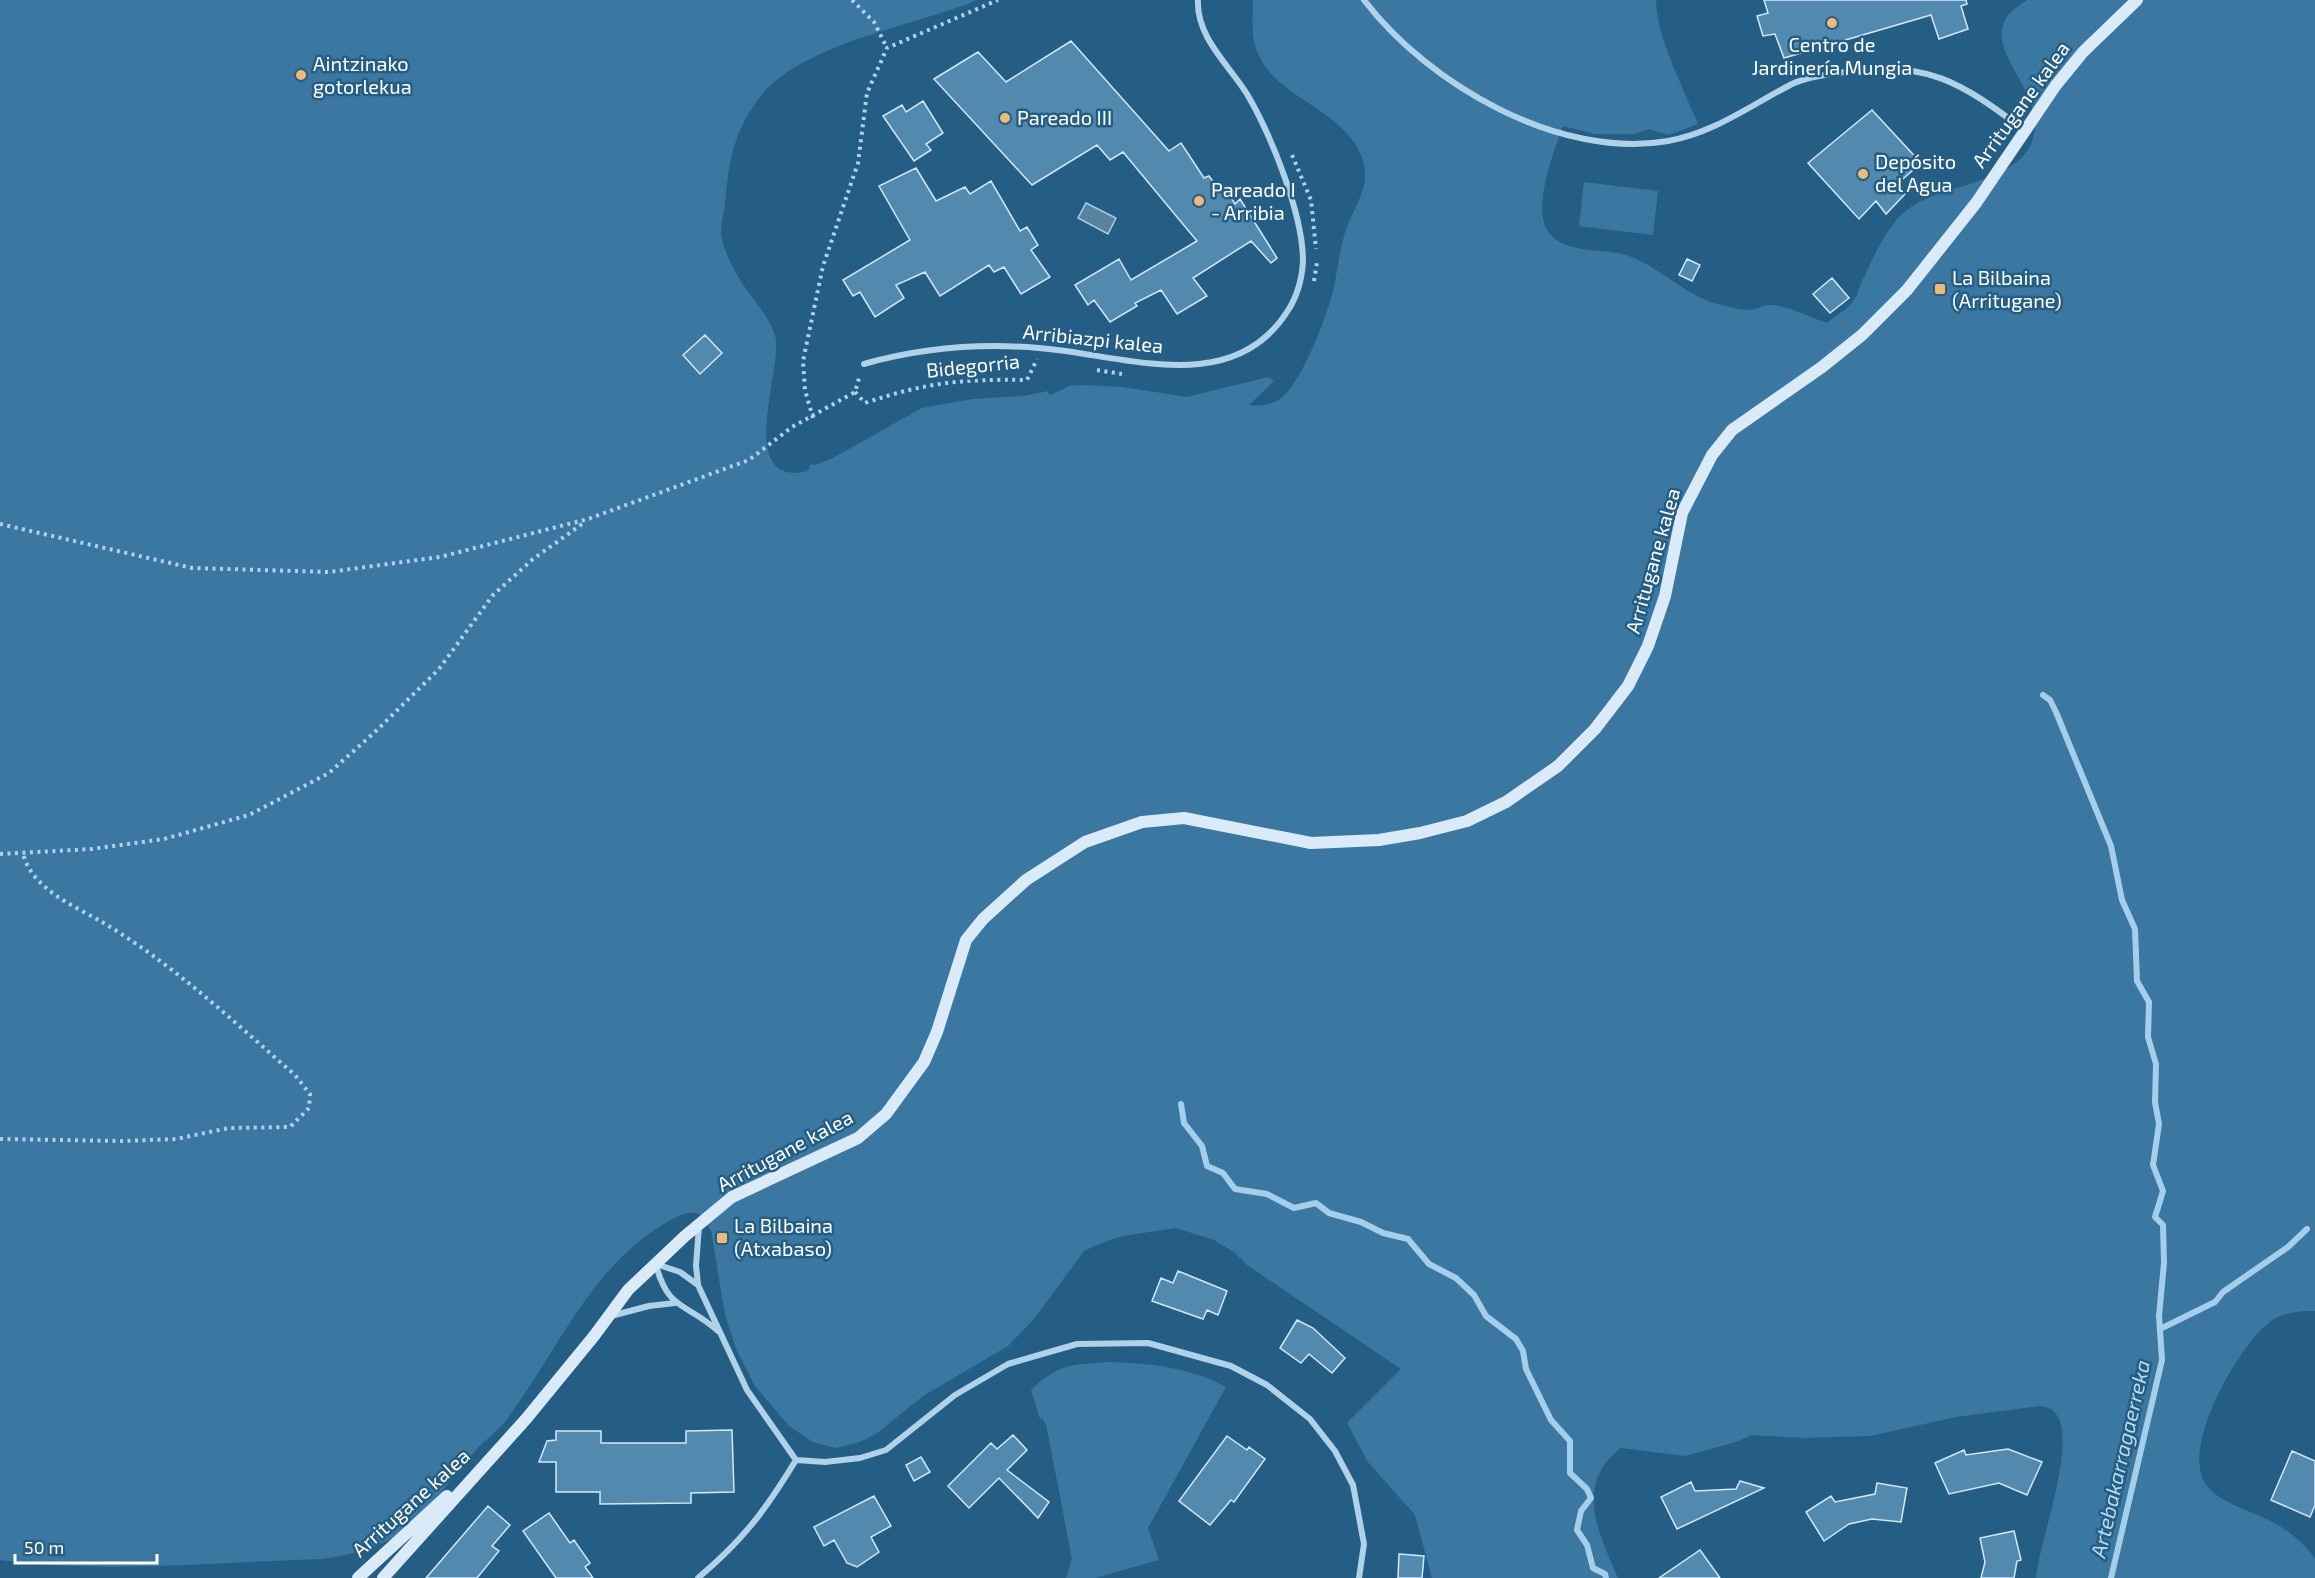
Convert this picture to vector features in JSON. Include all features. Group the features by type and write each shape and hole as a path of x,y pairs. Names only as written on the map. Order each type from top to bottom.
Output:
{"street":[{"name":"Arribiazpi kalea","path":"864,364 893,356 984,345 1041,348 1121,362 1190,364 1226,359 1257,344 1279,324 1300,284 1303,260 1297,224 1269,136 1248,96 1203,32 1198,0"},
{"path":"1364,0 1399,39 1429,65 1478,97 1512,116 1585,141 1633,145 1669,141 1705,131 1795,83 1872,68 1928,73 1954,82 1978,95 2023,129"},
{"name":"Arritugane kalea","path":"384,1578 526,1419 628,1290 655,1263 732,1197 858,1138 886,1114 924,1062 937,1032 966,940 983,920 1026,880 1085,842 1142,822 1184,818 1311,843 1379,840 1467,821 1506,802 1558,766 1595,729 1628,686 1643,656 1665,596 1682,513 1712,455 1732,430 1862,335 1907,290 1976,203 2023,129 2083,52 2137,0"},
{"path":"699,1224 696,1266 698,1285 747,1390 796,1461"},
{"path":"655,1263 681,1272 698,1285"},
{"path":"655,1263 663,1288 675,1303 703,1317 721,1333"},
{"path":"608,1316 649,1306 675,1303"},
{"path":"796,1461 825,1462 860,1458 886,1450 956,1395 1008,1364 1077,1344 1148,1343 1231,1366 1267,1385 1310,1419 1335,1451 1353,1485 1364,1544 1359,1578"},
{"name":"Arritugane kalea","path":"358,1578 490,1457"},
{"path":"698,1578 736,1546 757,1521 796,1461"}],"path":[{"path":"852,0 874,22 887,48"},
{"path":"813,418 805,390 803,361 823,266 858,163 867,93 887,48 998,0"},
{"path":"1289,150 1311,200 1317,271 1311,291"},
{"name":"Bidegorria","path":"855,392 865,403 931,383 969,379 1027,380 1038,358 1048,361"},
{"path":"0,524 192,568 329,572 440,557 588,519 749,460 792,427 813,418 855,392 864,364"},
{"path":"1091,369 1133,374"},
{"path":"0,854 92,849 164,839 249,815 329,773 376,732 439,669 493,595 533,559 588,519"},
{"path":"0,1139 176,1139 229,1128 290,1127 309,1108 310,1094 295,1075 170,968 121,933 52,893 26,868 22,853"}],"shaded area":[{"path":"0,0 977,0 858,39 800,65 776,81 757,101 737,138 728,176 721,236 736,273 768,319 775,335 776,351 767,422 767,444 772,462 785,472 808,471 810,464 815,465 831,459 922,408 973,399 1023,396 1049,391 1048,394 1051,395 1069,386 1081,385 1123,387 1187,397 1268,377 1274,381 1249,405 1261,406 1273,403 1288,391 1296,381 1317,338 1333,291 1344,236 1360,197 1365,177 1361,155 1351,138 1323,113 1275,78 1263,63 1254,40 1253,0 1656,0 1657,15 1666,47 1698,124 1669,135 1649,129 1634,134 1595,134 1563,126 1544,191 1542,205 1546,228 1561,243 1572,247 1619,253 1641,261 1705,300 1749,310 1768,305 1777,306 1827,323 1854,300 1883,240 1896,220 1905,212 1927,198 1994,175 2021,158 2030,146 2035,129 2034,112 2005,50 2002,36 2004,22 2008,15 2027,0 2315,0 2315,1311 2292,1313 2276,1318 2258,1333 2243,1351 2216,1399 2206,1424 2200,1448 2200,1470 2212,1492 2292,1534 2315,1559 2315,1578 2036,1578 2063,1446 2062,1428 2056,1414 2047,1407 2040,1406 1956,1417 1870,1436 1803,1438 1751,1435 1736,1442 1685,1456 1621,1448 1606,1462 1598,1477 1594,1493 1594,1510 1598,1527 1618,1578 1432,1578 1415,1515 1368,1462 1347,1423 1401,1369 1247,1265 1234,1252 1214,1240 1176,1228 1122,1236 1084,1251 1034,1319 1008,1346 923,1396 876,1434 860,1442 835,1448 813,1442 789,1426 755,1386 737,1351 725,1315 711,1230 699,1214 694,1213 680,1215 662,1225 637,1243 615,1264 577,1312 506,1420 466,1461 412,1524 383,1543 353,1553 321,1559 120,1567 0,1560"},
{"path":"1584,182 1658,191 1653,235 1579,226"},
{"path":"1086,203 1116,218 1108,234 1078,218"},
{"path":"1108,1362 1168,1367 1198,1375 1226,1387 1148,1528 1159,1560 1095,1578 1066,1578 1072,1559 1046,1424 1042,1418 1040,1419 1031,1390 1050,1375 1066,1367"}],"building":[{"name":"Centro de Jardinería Mungia","path":"1764,0 1966,0 1967,4 1961,6 1968,29 1939,39 1931,15 1784,58 1775,34 1763,36 1757,16 1768,13"},
{"path":"1071,41 1169,151 1181,143 1204,178 1209,176 1219,190 1225,187 1235,204 1240,199 1277,258 1271,263 1251,241 1193,278 1207,296 1177,314 1161,290 1135,303 1137,306 1110,322 1094,300 1088,305 1075,285 1119,259 1131,280 1197,241 1123,152 1110,160 1097,145 1032,185 934,79 978,52 1006,82"},
{"path":"923,101 943,133 926,144 931,150 914,161 883,116 902,105 906,112"},
{"name":"Depósito del Agua","path":"1872,110 1921,163 1896,185 1905,194 1886,214 1876,201 1859,219 1808,163"},
{"path":"916,168 936,201 965,187 970,194 991,181 1020,231 1027,227 1038,245 1031,250 1050,277 1021,294 1004,267 994,272 989,265 940,296 925,272 896,285 904,298 875,317 860,292 853,296 843,280 910,240 879,186"},
{"path":"1687,259 1700,265 1692,281 1679,275"},
{"path":"1832,278 1849,298 1830,313 1813,294"},
{"path":"705,335 722,353 700,374 683,355"},
{"path":"1178,1271 1227,1291 1218,1315 1207,1310 1203,1319 1152,1301 1161,1278 1173,1283"},
{"path":"1297,1320 1313,1328 1345,1358 1332,1373 1309,1354 1301,1363 1280,1348"},
{"path":"732,1430 734,1492 691,1493 691,1503 600,1504 600,1492 556,1492 556,1462 539,1462 547,1441 556,1440 556,1431 601,1431 601,1443 686,1443 686,1431"},
{"path":"1013,1435 1027,1450 1007,1470 1049,1502 1038,1518 999,1478 969,1508 948,1486 991,1443 997,1449"},
{"path":"1227,1436 1247,1450 1249,1447 1265,1459 1234,1502 1231,1500 1210,1525 1179,1501"},
{"path":"2008,1449 2042,1462 2027,1495 1999,1483 1949,1494 1935,1463 1964,1450 1966,1455"},
{"path":"2292,1451 2315,1461 2315,1505 2310,1517 2271,1500"},
{"path":"921,1457 930,1472 914,1481 906,1465"},
{"path":"1740,1481 1764,1488 1677,1529 1661,1497 1691,1482 1695,1491 1736,1489"},
{"path":"1877,1483 1907,1488 1901,1522 1872,1519 1849,1524 1824,1541 1806,1512 1831,1496 1835,1502 1875,1494"},
{"path":"874,1496 891,1526 871,1537 879,1552 857,1567 847,1563 834,1540 824,1546 814,1527"},
{"path":"488,1506 510,1525 492,1546 499,1551 477,1578 426,1578"},
{"path":"549,1513 570,1543 574,1540 590,1563 585,1567 593,1578 556,1578 523,1531"},
{"path":"2014,1531 2021,1560 2017,1561 2014,1578 1981,1578 1985,1562 1980,1538"},
{"path":"1700,1550 1720,1578 1659,1578"},
{"path":"1399,1554 1424,1556 1422,1578 1398,1578"}],"waterway":[{"name":"Artebakarragaerreka","path":"2043,695 2050,700 2056,712 2111,846 2122,900 2135,929 2137,981 2149,1002 2148,1037 2156,1064 2155,1102 2159,1124 2153,1165 2163,1191 2155,1217 2163,1225 2164,1263 2159,1316 2162,1360 2111,1578"},
{"path":"1181,1104 1184,1123 1202,1146 1207,1166 1223,1173 1235,1189 1267,1194 1294,1208 1316,1203 1329,1213 1361,1222 1383,1233 1408,1239 1429,1264 1456,1278 1474,1295 1486,1316 1516,1339 1523,1351 1526,1369 1551,1420 1570,1441 1570,1473 1587,1489 1591,1498 1581,1511 1577,1530 1587,1545 1593,1568 1605,1574 1606,1578"},
{"path":"2160,1329 2215,1302 2223,1292 2288,1247 2307,1229"}],"place":[{"name":"Centro de Jardinería Mungia","path":"1832,23"},
{"name":"Aintzinako gotorlekua","path":"301,75"},
{"name":"Pareado III","path":"1005,118"},
{"name":"Depósito del Agua","path":"1863,174"},
{"name":"Pareado I - Arribia","path":"1199,201"},
{"name":"La Bilbaina (Arritugane)","path":"1940,289"},
{"name":"La Bilbaina (Atxabaso)","path":"722,1238"}]}
